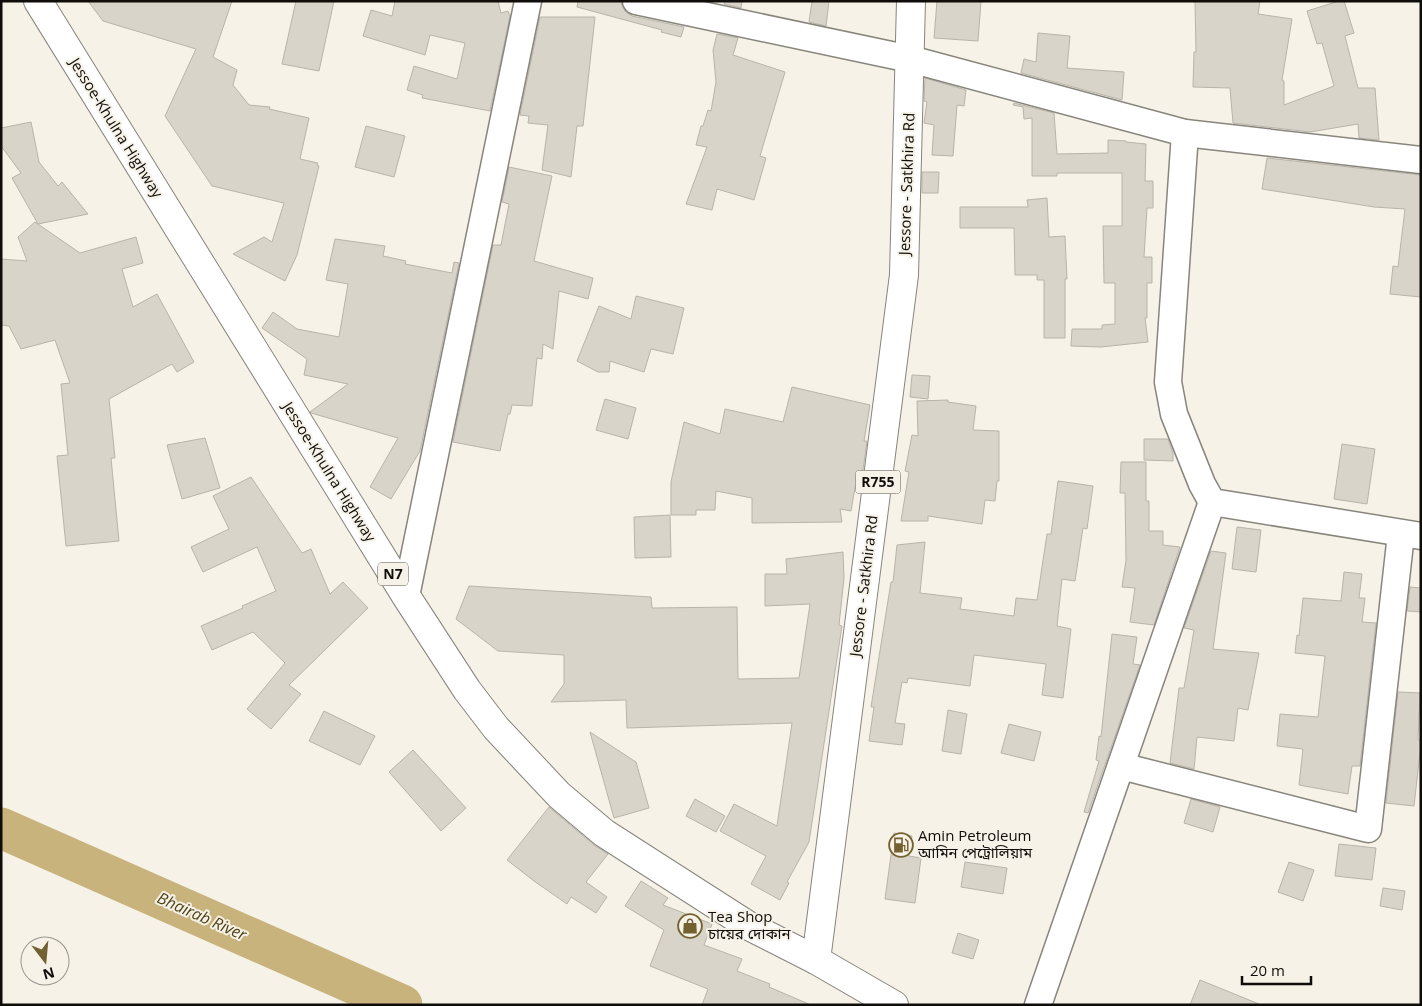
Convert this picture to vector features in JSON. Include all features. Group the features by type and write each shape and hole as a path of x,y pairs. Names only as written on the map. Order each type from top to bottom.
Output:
{"main road":[{"name":"Jessoe-Khulna Highway","path":"38,1 406,596 468,690 496,728 559,795 604,833 748,926 816,960 894,1005"},
{"name":"Jessore - Satkhira Rd","path":"816,960 904,275 911,1"}],"street":[{"path":"406,596 528,1"},
{"path":"636,1 910,59 1185,133 1421,160"},
{"path":"1038,1005 1212,502 1174,414 1168,382 1185,133"},
{"path":"1121,766 1368,829 1411,535 1212,502"}],"building":[{"path":"88,1 232,1 213,57 237,70 233,85 249,105 270,107 269,109 309,118 300,159 318,163 317,165 319,166 297,255 285,281 233,254 264,237 272,242 284,203 212,186 165,116 196,49 103,21"},
{"path":"296,1 334,1 319,71 282,64"},
{"path":"395,1 498,1 501,13 508,11 510,16 490,111 422,98 423,95 407,90 414,66 457,79 465,43 430,35 425,55 363,36 371,10 392,16"},
{"path":"578,1 621,1 626,12 632,16 684,27 681,37 577,7"},
{"path":"725,1 742,1 741,8 724,4"},
{"path":"812,1 829,1 826,26 809,22"},
{"path":"937,1 981,1 978,41 934,38"},
{"path":"1195,1 1260,1 1258,14 1292,19 1282,80 1284,81 1284,105 1334,86 1322,43 1317,44 1307,11 1344,1 1354,33 1345,36 1358,88 1375,88 1379,140 1359,138 1358,124 1310,132 1233,123 1230,88 1193,87 1194,52 1196,52"},
{"path":"540,17 595,17 583,126 577,126 571,177 542,170 548,125 528,123 529,116 520,115"},
{"path":"1038,33 1070,36 1067,68 1124,72 1122,100 1021,73 1024,59 1036,62"},
{"path":"717,34 738,38 733,55 785,72 760,156 766,158 754,200 717,189 712,210 686,204 707,147 696,145 708,110 711,111 716,82 713,50"},
{"path":"925,78 966,90 964,106 957,105 953,156 932,155 934,125 924,123 927,102 924,101"},
{"path":"1014,103 1054,113 1057,154 1108,153 1108,140 1146,144 1145,181 1153,181 1153,208 1147,208 1144,257 1152,257 1152,283 1147,283 1147,318 1145,318 1148,342 1101,347 1071,346 1072,329 1102,329 1102,325 1115,324 1115,283 1104,283 1103,226 1122,226 1122,173 1057,173 1057,176 1032,176 1032,118 1024,119 1023,107 1013,105"},
{"path":"31,122 39,162 58,186 62,182 88,214 38,224 12,178 21,173 1,146 1,128"},
{"path":"366,126 405,136 394,177 355,167"},
{"path":"1267,158 1421,175 1421,297 1390,294 1393,266 1398,267 1405,209 1374,207 1262,189"},
{"path":"509,167 552,176 534,261 593,278 588,299 559,291 553,349 543,344 542,359 537,358 532,406 512,405 510,414 508,414 500,451 453,442 493,245 501,245 509,204 502,202"},
{"path":"922,172 939,172 938,193 922,193"},
{"path":"1047,198 1049,237 1065,236 1067,279 1065,279 1065,338 1044,338 1044,280 1037,280 1037,275 1015,275 1014,228 960,228 960,207 1028,207 1027,200"},
{"path":"35,222 80,253 136,237 143,263 122,269 133,307 157,294 194,362 177,372 172,364 109,399 115,458 111,458 119,541 66,546 57,456 68,455 61,384 70,383 55,340 21,349 9,326 1,325 1,259 27,261 18,237"},
{"path":"335,239 385,246 383,256 406,261 405,264 452,273 454,262 459,263 420,451 391,499 370,487 398,438 311,413 348,384 304,375 307,359 262,328 273,312 297,329 339,337 348,284 326,280"},
{"path":"636,296 684,308 673,354 651,349 644,372 610,361 609,372 598,372 577,361 599,306 631,319"},
{"path":"912,375 930,376 928,399 910,397"},
{"path":"792,387 870,405 864,441 867,441 862,477 857,476 851,511 840,509 842,522 752,523 752,498 716,491 715,510 696,510 696,515 671,515 671,482 684,422 720,434 725,409 783,422"},
{"path":"605,399 636,408 628,439 596,430"},
{"path":"948,400 948,402 976,406 973,430 999,431 999,481 997,481 995,501 985,500 982,524 928,516 928,521 901,521 909,472 905,471 912,435 918,436 917,401"},
{"path":"205,438 220,488 182,499 167,445"},
{"path":"1144,439 1168,439 1173,453 1173,461 1144,460"},
{"path":"1342,444 1375,449 1367,504 1334,499"},
{"path":"1121,462 1146,462 1146,501 1149,501 1149,531 1163,531 1163,545 1180,547 1154,625 1130,622 1135,588 1122,587 1126,560 1125,493 1120,493"},
{"path":"251,477 302,553 311,549 330,594 343,582 368,608 289,685 301,694 271,729 247,709 285,663 253,632 212,650 201,626 276,591 257,547 203,572 191,547 229,529 213,496"},
{"path":"1058,481 1093,486 1087,529 1083,528 1075,581 1062,579 1057,626 1071,629 1063,698 1042,695 1046,664 974,655 970,686 908,678 907,683 902,682 895,723 905,724 902,745 869,741 874,707 871,707 891,582 893,582 897,545 925,542 920,593 962,598 960,609 1014,616 1016,598 1037,600 1047,534 1051,534"},
{"path":"670,515 671,557 635,558 634,517"},
{"path":"1237,527 1261,530 1256,572 1232,569"},
{"path":"1211,551 1226,553 1213,649 1259,653 1248,710 1238,708 1234,741 1197,737 1194,769 1170,763 1179,688 1184,688 1194,630 1184,628"},
{"path":"843,552 844,578 839,625 842,626 809,842 787,882 789,883 780,900 751,884 766,856 720,831 734,804 777,826 792,723 627,728 626,700 551,702 564,684 564,655 498,651 456,619 469,586 651,597 652,608 737,607 738,679 799,678 810,604 765,606 765,574 787,574 786,559"},
{"path":"1344,572 1362,574 1359,598 1365,598 1362,622 1376,623 1360,766 1352,766 1348,794 1299,785 1303,749 1277,746 1280,714 1318,717 1325,656 1295,653 1297,635 1299,636 1303,598 1341,601"},
{"path":"1410,587 1421,588 1421,612 1407,611"},
{"path":"1112,634 1137,637 1133,664 1140,665 1088,813 1084,812 1099,761 1096,760 1099,736 1101,737"},
{"path":"1398,692 1420,693 1418,740 1421,740 1421,744 1414,806 1386,803"},
{"path":"948,710 967,714 961,754 942,751"},
{"path":"324,711 375,736 360,765 309,741"},
{"path":"1009,724 1041,732 1034,761 1001,753"},
{"path":"590,732 636,762 649,808 614,818"},
{"path":"413,750 466,808 441,831 389,772"},
{"path":"695,799 725,816 716,832 686,816"},
{"path":"1191,799 1220,807 1213,832 1184,823"},
{"path":"549,807 594,845 608,854 586,882 607,897 596,913 571,897 567,904 507,860"},
{"path":"894,833 912,836 909,856 921,858 915,903 885,899"},
{"path":"1339,844 1376,848 1372,880 1335,876"},
{"path":"965,862 1007,868 1003,894 961,887"},
{"path":"1289,862 1314,870 1303,901 1278,892"},
{"path":"641,881 668,898 663,905 712,924 704,945 742,959 737,971 770,984 769,987 811,1005 702,1005 708,989 650,966 664,930 625,906"},
{"path":"1383,888 1405,891 1402,910 1380,906"},
{"path":"958,933 979,940 973,959 952,953"},
{"path":"1200,980 1259,1004 1259,1005 1190,1005"}],"waterway":[{"name":"Bhairab River","path":"1,828 402,1005"}],"place":[{"name":"Amin Petroleum আমিন পেট্রোলিয়াম","path":"901,845"},
{"name":"Tea Shop চায়ের দোকান","path":"690,926"}]}
